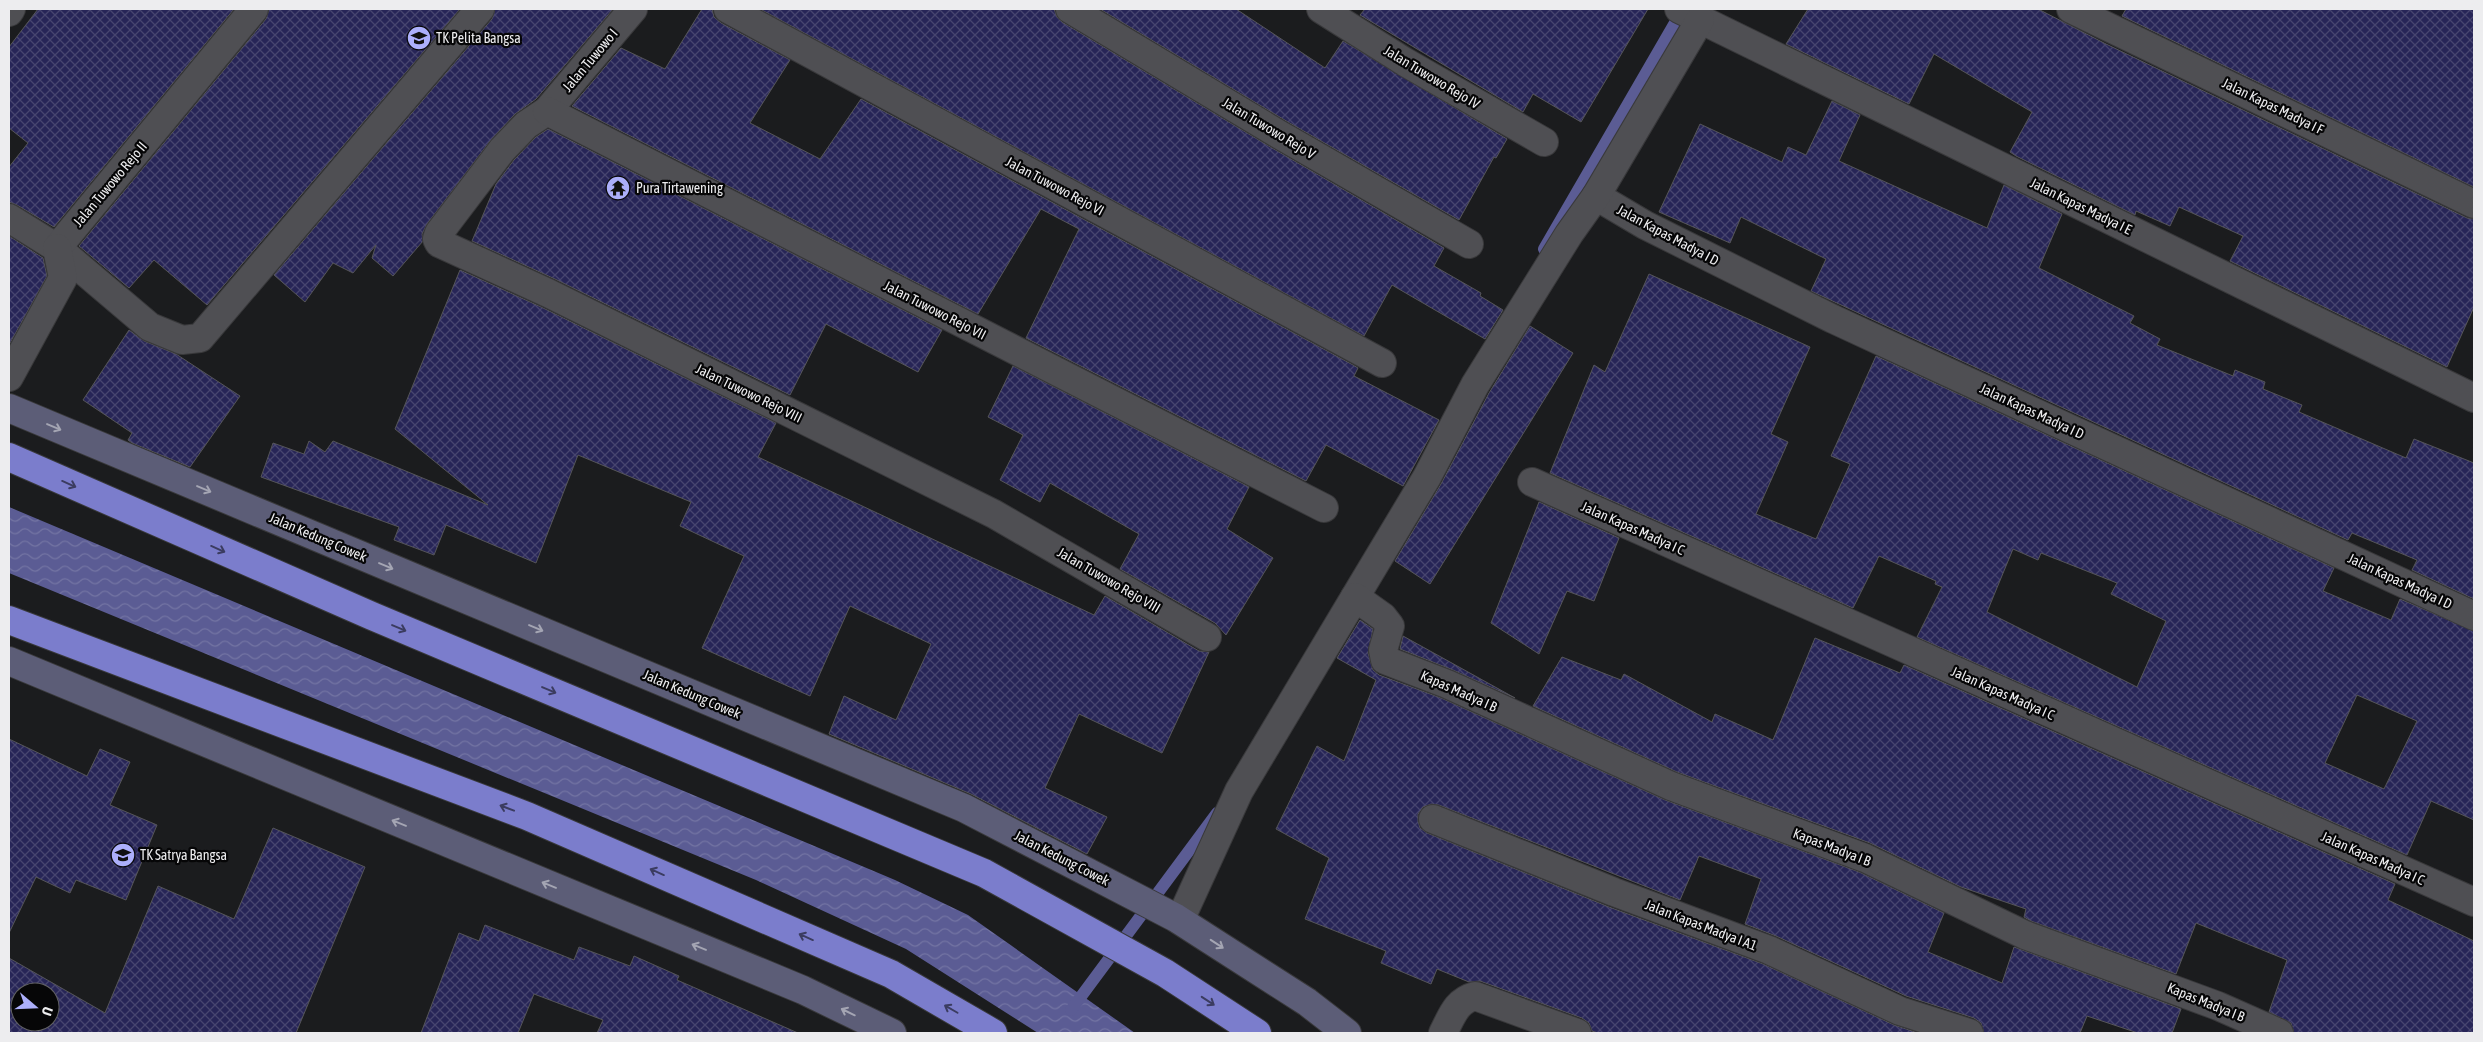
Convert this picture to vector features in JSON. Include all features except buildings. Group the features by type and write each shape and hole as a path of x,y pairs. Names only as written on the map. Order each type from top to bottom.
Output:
{"highway":[{"path":"9,457 363,612 984,873 1165,972 1257,1033"},
{"path":"9,620 527,816 891,974 993,1033"}],"main road":[{"name":"Jalan Kedung Cowek","path":"9,408 964,808 1178,919 1307,1002 1347,1033"},
{"path":"9,661 803,990 892,1033"}],"street":[{"name":"Jalan Tuwowo Rejo II","path":"57,248 254,9"},
{"path":"9,218 57,248 150,327 182,340 200,338 480,9"},
{"name":"Jalan Tuwowo I","path":"547,111 633,9"},
{"name":"Jalan Tuwowo Rejo VI","path":"728,9 1382,363"},
{"name":"Jalan Tuwowo Rejo V","path":"1070,9 1280,135 1469,244"},
{"name":"Jalan Tuwowo Rejo IV","path":"1321,9 1405,62 1544,142"},
{"name":"Jalan Kapas Madya I F","path":"2071,9 2474,204"},
{"path":"1178,919 1239,791 1427,477 1475,385 1569,234 1596,196 1689,14"},
{"name":"Jalan Kapas Madya I E","path":"1689,14 2474,398"},
{"name":"Jalan Tuwowo Rejo VII","path":"547,111 1324,508"},
{"name":"Jalan Tuwowo Rejo VIII","path":"547,111 526,125 502,150 439,233 437,238 439,243 548,293 994,514 1207,637"},
{"name":"Jalan Kapas Madya I D","path":"1596,196 1644,225 1833,319 2474,616"},
{"path":"9,377 63,278 57,248"},
{"name":"Jalan Kapas Madya I C","path":"1532,482 2474,902"},
{"name":"Kapas Madya I B","path":"1355,597 1383,617 1390,626 1383,650 1385,660 1447,684 1671,786 1865,858 2025,935 2218,1006 2279,1033"},
{"name":"Jalan Kapas Madya I A1","path":"1433,819 1614,892 1768,950 1900,1011 1968,1033"},
{"path":"1443,1033 1457,1006 1466,998 1475,996 1577,1033"}],"water":[{"path":"9,507 895,880 968,915 1135,1033 1038,1033 906,949 756,880 9,573"}],"waterway":[{"path":"1544,249 1683,9"},
{"path":"1071,1010 1217,813"}],"place":[{"name":"TK Pelita Bangsa","path":"419,38"},
{"name":"Pura Tirtawening","path":"618,188"},
{"name":"TK Satrya Bangsa","path":"123,855"}]}
